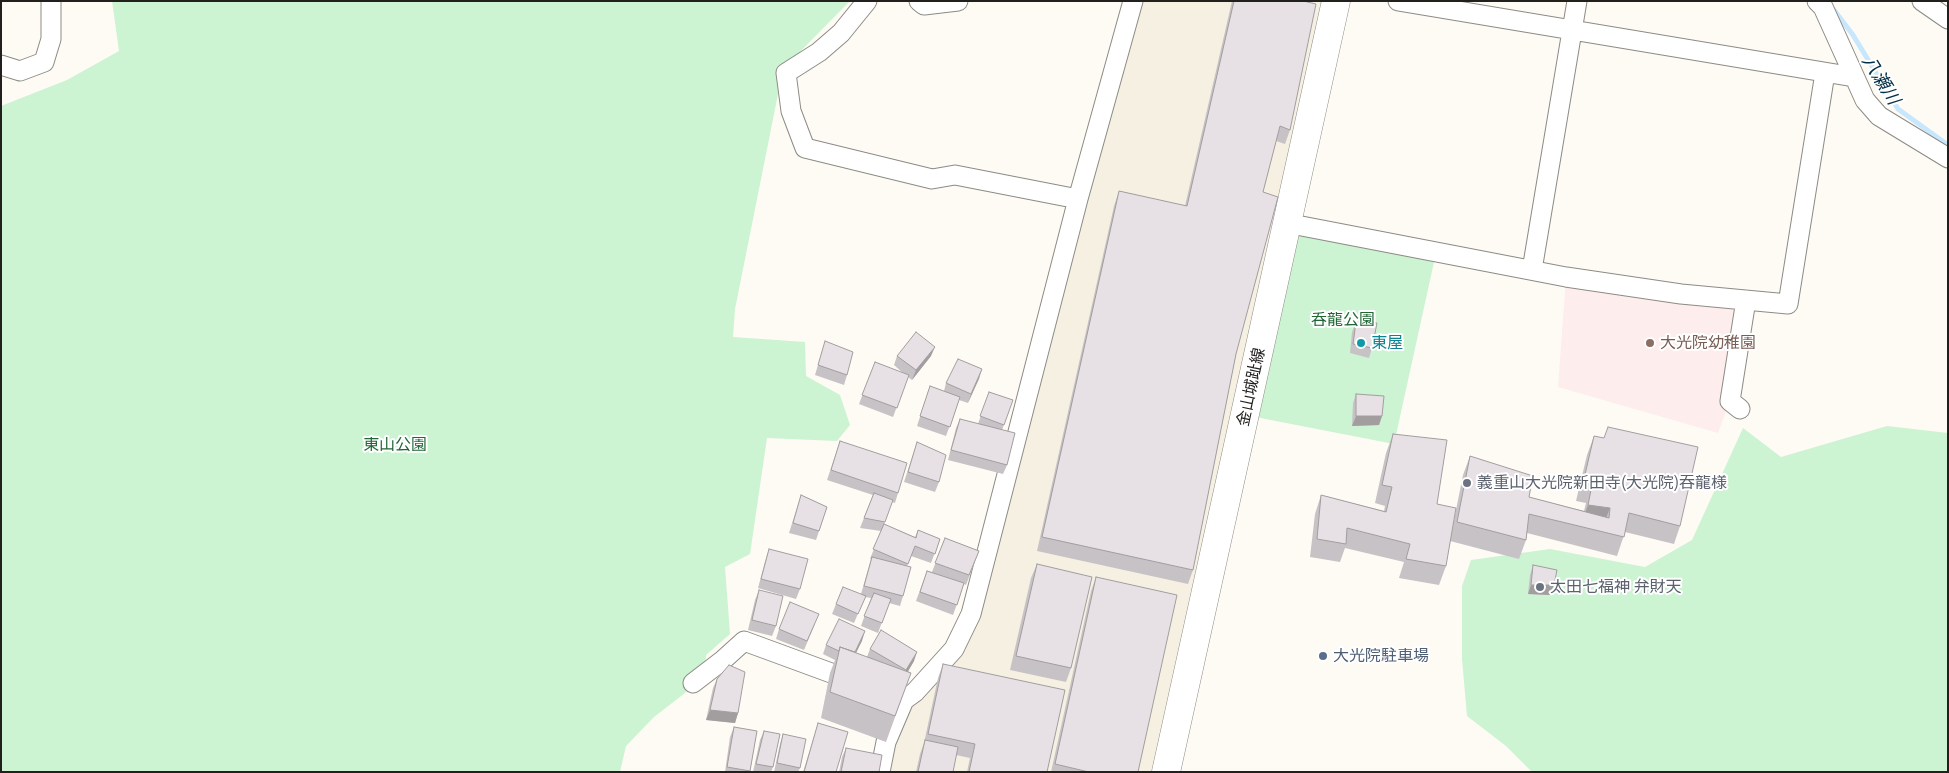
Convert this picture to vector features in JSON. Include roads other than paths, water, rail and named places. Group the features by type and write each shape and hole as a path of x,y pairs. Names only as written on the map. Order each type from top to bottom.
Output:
{"main road":[{"name":"金山城趾線","path":"1166,772 1336,1"}],"street":[{"path":"1,65 20,71 44,62 51,39 51,1"},
{"path":"867,1 841,33 819,52 786,73 791,111 805,148 932,179 955,175 1078,199"},
{"path":"919,1 924,5 958,1"},
{"path":"880,772 886,742 904,700 916,692 954,649 971,614 1078,199 1133,1"},
{"path":"1398,1 1420,3 1854,78"},
{"path":"1532,270 1577,1"},
{"path":"1817,1 1822,7 1865,100 1879,116 1948,158"},
{"path":"1922,1 1948,19"},
{"path":"1286,223 1566,277 1681,294 1788,304 1825,73"},
{"path":"1740,409 1730,401 1746,300"},
{"path":"693,684 744,641 866,686"},
{"path":"884,692 904,700"}],"waterway":[{"name":"八瀬川","path":"1834,10 1853,35 1898,109 1948,145"}],"place":[{"name":"東屋","path":"1361,343"},
{"name":"大光院幼稚園","path":"1650,343"},
{"name":"義重山大光院新田寺(大光院)吞龍様","path":"1467,483"},
{"name":"太田七福神 弁財天","path":"1540,587"},
{"name":"大光院駐車場","path":"1323,656"}],"park label":[{"name":"呑龍公園","path":"1343,320"},
{"name":"東山公園","path":"395,445"}]}
